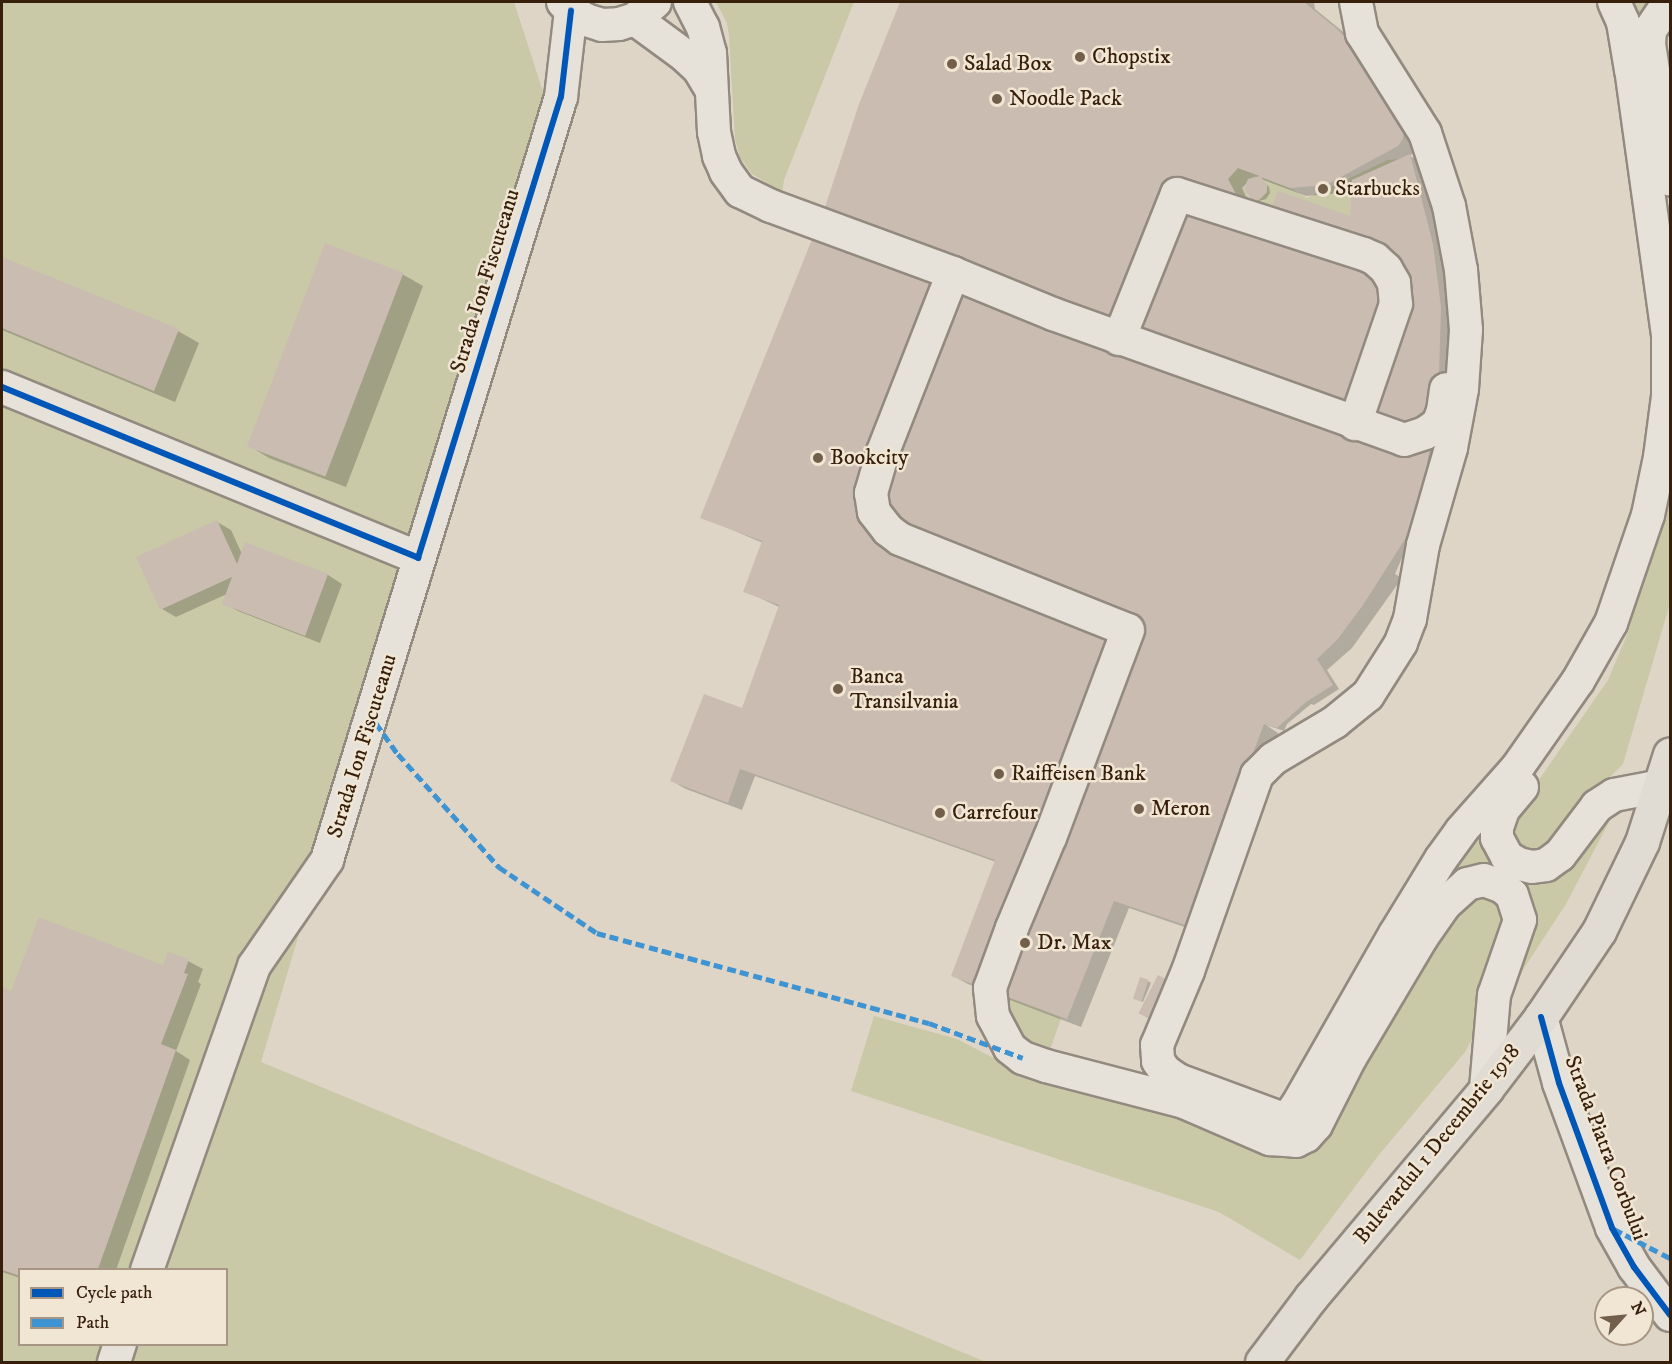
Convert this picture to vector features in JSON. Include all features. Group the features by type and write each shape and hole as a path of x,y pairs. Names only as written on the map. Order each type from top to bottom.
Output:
{"main road":[{"name":"Bulevardul 1 Decembrie 1918","path":"1262,1362 1311,1297 1486,1089 1541,1017 1599,931 1642,842 1671,754"}],"street":[{"path":"690,2 703,27 710,53 714,132 719,156 726,172 740,191 771,206 953,273 1119,339 1404,440 1425,434 1438,424 1445,401 1448,333 1445,283 1422,148"},
{"path":"1356,2 1359,25 1449,206 1461,270 1466,330 1462,389 1451,448 1423,545 1410,619 1395,656 1368,695 1335,722 1273,759 1257,775 1188,972 1157,1045 1158,1061 1165,1071 1206,1092 1281,1118 1291,1114 1441,859 1461,831 1511,775 1578,681 1611,623 1648,515 1665,443 1669,396 1668,335 1646,206 1624,32 1614,2"},
{"path":"1669,2 1650,30 1649,44 1671,179"},
{"path":"567,6 586,20 602,25 619,24 645,10 692,62 711,89"},
{"name":"Strada Ion Fiscuteanu","path":"561,97 567,6"},
{"name":"Strada Ion Fiscuteanu","path":"147,1268 254,966 327,860 561,97 602,25"},
{"path":"1119,339 1177,194 1364,254 1375,258 1386,269 1394,283 1396,304 1355,424"},
{"path":"953,273 883,452 871,493 874,512 888,530 900,539 1128,630 990,988 993,1016 1010,1048 1023,1058 1046,1066 1184,1102 1270,1139 1296,1141 1306,1136 1316,1125 1350,1058 1422,937 1444,905 1467,884 1484,880 1503,887 1512,895 1520,920 1494,995 1486,1089"},
{"path":"2,387 418,558"},
{"path":"1611,623 1606,664 1562,734 1503,810 1497,826 1497,838 1507,858 1532,867 1546,865 1566,848 1597,806 1614,795 1661,786"},
{"name":"Strada Piatra Corbului","path":"1541,1017 1559,1083 1612,1228 1634,1267 1671,1315"},
{"path":"114,1362 119,1346"}],"green space":[{"path":"2,2 514,2 546,101 261,1062 986,1362 2,1362"},
{"path":"716,2 854,2 784,180 782,192 752,174 740,157 735,139 727,23"},
{"path":"1627,2 1651,2 1635,31"},
{"path":"1400,159 1352,180 1350,216 1271,209 1239,200 1228,179 1238,168 1290,188 1307,198 1388,160","holes":["1254,176 1262,178 1267,184 1267,192 1259,200 1250,199 1244,189 1246,182"]},
{"path":"1670,490 1670,603 1623,764 1584,803 1555,848 1524,856 1505,829 1608,680 1627,635"},
{"path":"1495,805 1508,867 1608,816 1609,822 1566,904 1517,979 1511,983 1535,919 1533,905 1528,893 1499,870 1380,979"},
{"path":"1482,897 1495,904 1502,928 1472,1039 1465,1052 1378,1156 1300,1260 1219,1212 851,1091 874,1016 957,1039 1011,1067 1165,1111 1277,1158 1297,1156 1322,1143 1368,1061 1379,1028 1450,912 1473,898"},
{"path":"1006,997 1061,1018 1049,1053 1029,1047 1006,1027"}],"building":[{"path":"900,2 1304,2 1337,29 1354,47 1404,124 1403,139 1398,146 1326,185 1290,188 1261,177 1267,184 1267,192 1259,200 1251,199 1244,189 1248,179 1260,176 1238,168 1228,179 1239,200 1271,209 1278,191 1350,216 1352,180 1410,154 1433,244 1441,307 1438,408 1427,463 1436,467 1416,522 1363,605 1337,640 1317,659 1333,685 1306,702 1277,728 1264,724 1188,926 1114,901 1067,1019 951,976 995,860 740,769 728,803 670,781 704,694 742,708 779,605 743,592 762,541 700,518 825,207 859,104"},
{"path":"325,243 403,273 325,477 247,447"},
{"path":"2,257 179,329 154,391 2,328"},
{"path":"217,520 237,564 245,542 328,574 305,636 222,604 232,577 160,610 136,557"},
{"path":"39,917 163,965 168,952 189,959 184,973 188,974 161,1044 176,1050 98,1268 18,1268 18,1275 2,1270 2,987 11,991"},
{"path":"1158,975 1168,980 1148,1018 1138,1013"},
{"path":"1140,977 1149,980 1141,1002 1133,999"}],"marked path":[{"path":"376,723 398,754 499,867 597,933 929,1023 1023,1058"},
{"path":"1614,1229 1670,1258"}],"cycle path":[{"path":"2,387 418,558 561,97 571,11"},
{"path":"1541,1017 1559,1083 1612,1228 1634,1267 1670,1315"}],"place":[{"name":"Chopstix","path":"1080,57"},
{"name":"Salad Box","path":"952,64"},
{"name":"Noodle Pack","path":"997,99"},
{"name":"Starbucks","path":"1323,189"},
{"name":"Bookcity","path":"818,458"},
{"name":"Banca Transilvania","path":"838,689"},
{"name":"Raiffeisen Bank","path":"999,774"},
{"name":"Meron","path":"1139,809"},
{"name":"Carrefour","path":"940,813"},
{"name":"Dr. Max","path":"1025,943"}]}
